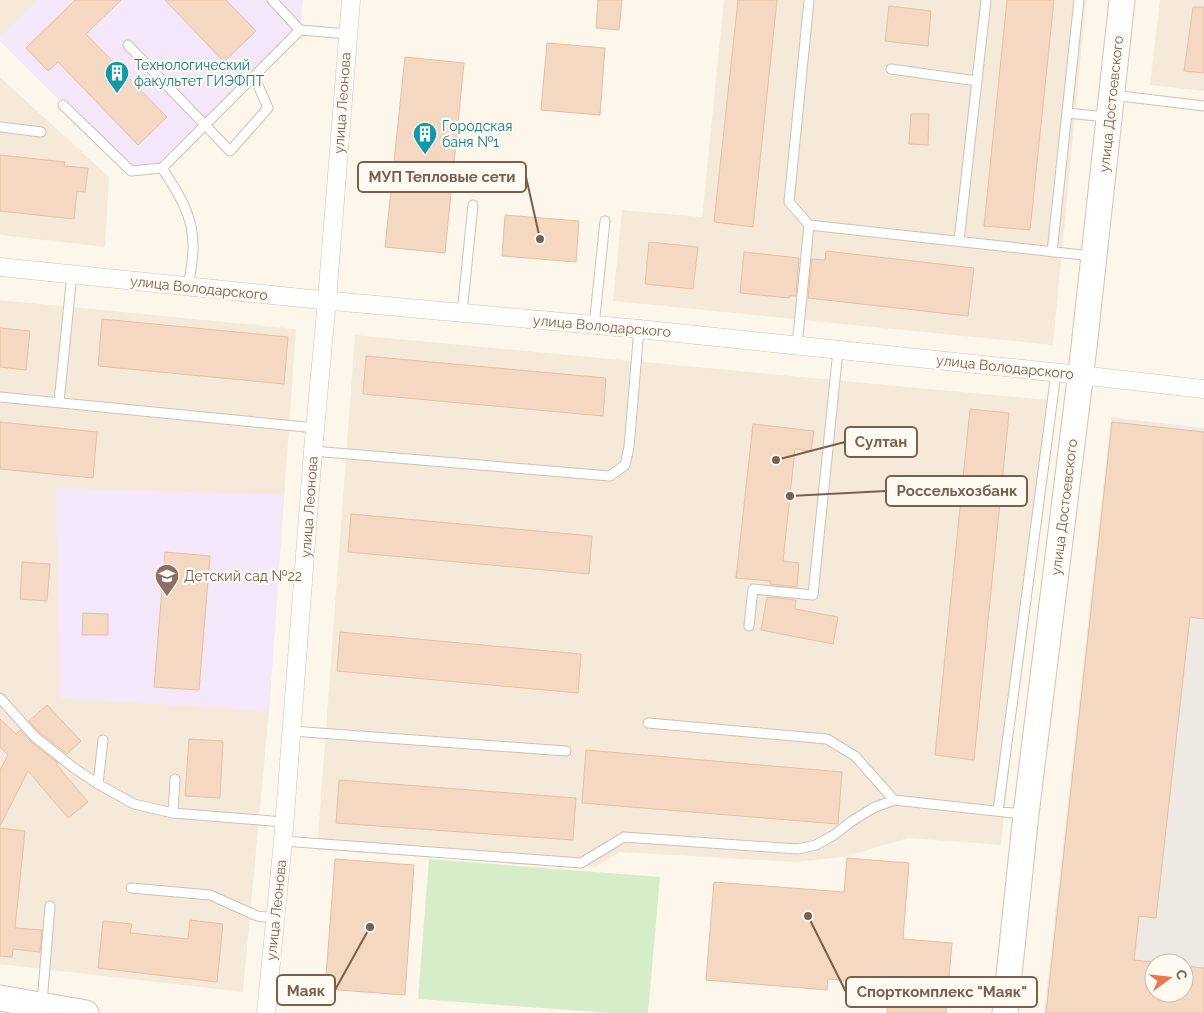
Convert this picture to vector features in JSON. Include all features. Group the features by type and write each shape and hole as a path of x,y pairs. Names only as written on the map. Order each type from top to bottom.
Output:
{"street":[{"name":"улица Леонова","path":"266,1013 283,841 313,451 351,0"},
{"name":"улица Достоевского","path":"1004,1013 1026,814 1068,374 1094,256 1122,0"},
{"name":"улица Володарского","path":"0,267 188,287 639,329 1204,389"},
{"path":"0,998 86,1013"}],"lane":[{"path":"272,0 300,30 348,34"},
{"path":"809,0 788,202 809,225 1094,256"},
{"path":"958,241 986,0"},
{"path":"1052,252 1079,0"},
{"path":"64,105 131,171 162,168 300,30"},
{"path":"128,45 230,151 268,108 254,76"},
{"path":"891,69 976,81"},
{"path":"1067,113 1111,106 1204,106"},
{"path":"0,127 41,132"},
{"path":"162,168 181,197 190,220 194,243 188,287"},
{"path":"462,313 473,205"},
{"path":"594,326 605,222"},
{"path":"797,346 809,225"},
{"path":"59,402 72,274"},
{"path":"313,451 610,476 625,465 629,447 639,329"},
{"path":"749,626 753,589 813,595 838,350"},
{"path":"998,811 1068,374"},
{"path":"0,396 316,428"},
{"path":"0,698 35,737 74,768 134,804 173,813 284,822"},
{"path":"648,723 827,739 855,756 894,800"},
{"path":"292,731 566,751"},
{"path":"98,784 103,740"},
{"path":"173,813 175,779"},
{"path":"283,841 581,863 624,837 798,849 816,845 873,808 894,800 1026,814"},
{"path":"131,888 210,895 257,916 275,918"},
{"path":"42,1006 50,906"}],"shaded area":[{"path":"0,0 41,0 0,37"},
{"path":"37,0 303,0 300,30 162,168 131,171 0,41 0,37"},
{"path":"724,0 1086,0 1053,345 613,301 622,210 702,217"},
{"path":"1160,0 1204,0 1204,91 1150,85"},
{"path":"0,77 109,177 105,247 0,235"},
{"path":"0,300 296,329 269,711 243,992 0,964"},
{"path":"355,335 1048,400 1001,845 908,838 844,857 796,862 620,852 595,867 317,850"},
{"path":"1111,417 1204,428 1204,1013 1044,1013"},
{"name":"Детский сад №22","path":"56,488 284,495 269,711 60,698"}],"green space":[{"path":"429,859 660,877 648,1013 609,1013 418,999"}],"building":[{"name":"Технологический факультет ГИЭФПТ","path":"75,0 121,0 86,34 167,117 138,145 58,62 48,71 26,48"},
{"name":"Технологический факультет ГИЭФПТ","path":"165,0 226,0 256,31 224,62"},
{"path":"598,0 622,0 619,30 596,28"},
{"path":"738,0 777,0 753,227 714,222"},
{"path":"1007,0 1054,0 1030,230 984,226"},
{"path":"889,6 931,11 928,46 885,41"},
{"path":"1193,7 1204,7 1204,73 1184,71"},
{"path":"547,43 605,48 600,115 541,110"},
{"name":"Городская баня №1","path":"405,57 464,63 445,253 385,247"},
{"path":"911,114 929,114 928,145 909,144"},
{"path":"0,155 65,162 64,166 88,168 85,192 77,191 74,219 0,211"},
{"path":"505,215 579,221 576,262 502,256"},
{"path":"649,242 698,247 693,289 645,284"},
{"path":"826,251 974,268 968,316 808,298 812,259 825,260"},
{"path":"744,252 799,258 796,296 789,296 789,298 740,293"},
{"path":"102,319 288,337 284,384 98,366"},
{"path":"0,328 30,331 26,370 0,367"},
{"path":"366,356 606,378 603,416 363,394"},
{"path":"970,409 1009,413 974,760 935,755"},
{"path":"0,422 97,432 93,478 0,469"},
{"path":"1112,422 1204,432 1204,619 1190,617 1156,918 1139,916 1134,960 1144,961 1144,1003 1194,1003 1194,967 1204,968 1204,1013 1046,1013"},
{"path":"753,424 814,431 811,451 795,449 783,561 799,563 797,587 770,584 770,581 736,578"},
{"path":"351,514 592,536 589,574 348,552"},
{"name":"Детский сад №22","path":"165,552 210,556 199,690 154,687"},
{"path":"22,562 50,564 47,601 20,599"},
{"path":"767,597 796,600 795,609 838,617 833,644 761,630"},
{"path":"83,613 108,614 108,635 82,635"},
{"path":"340,632 581,654 578,693 337,671"},
{"path":"47,705 81,741 67,754 39,732 29,721"},
{"path":"0,719 16,734 20,730 31,742 58,763 56,764 88,802 68,818 28,771 0,826 0,770 8,755 0,747"},
{"path":"189,739 223,741 220,798 185,796"},
{"path":"586,750 842,772 838,824 582,803"},
{"path":"339,780 576,798 573,840 336,823"},
{"path":"0,828 25,831 15,928 42,930 40,952 13,949 12,957 0,956"},
{"path":"847,858 909,863 903,939 952,943 946,1013 887,1013 889,984 828,979 827,990 706,980 714,882 844,892"},
{"path":"335,859 414,865 405,995 325,989"},
{"path":"190,920 223,924 217,982 98,968 103,921 132,924 130,933 188,939"}],"place":[{"name":"Технологический факультет ГИЭФПТ","path":"117,94"},
{"name":"Городская баня №1","path":"425,155"},
{"name":"МУП Тепловые сети","path":"540,239"},
{"name":"Султан","path":"776,460"},
{"name":"Россельхозбанк","path":"790,496"},
{"name":"Детский сад №22","path":"167,597"},
{"name":"Спорткомплекс \"Маяк\"","path":"808,916"},
{"name":"Маяк","path":"370,927"}]}
